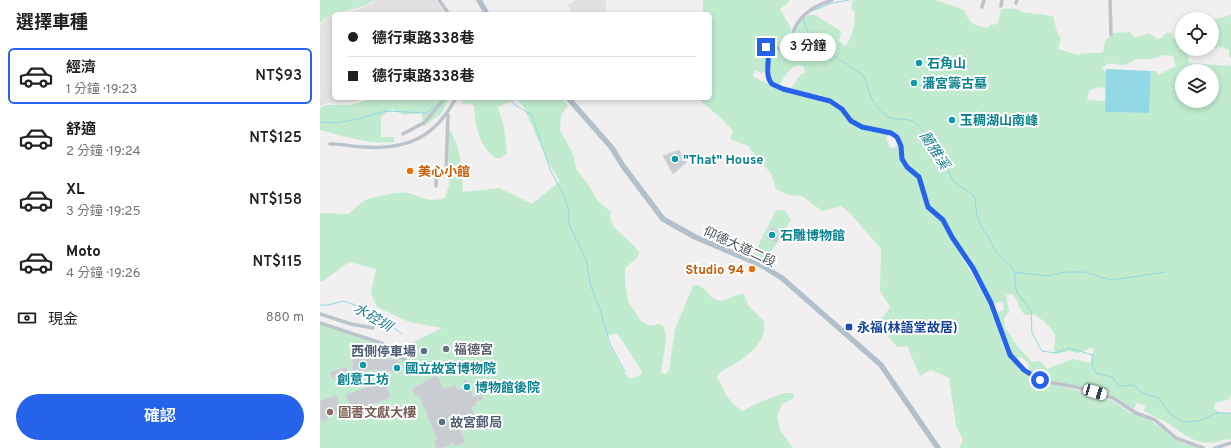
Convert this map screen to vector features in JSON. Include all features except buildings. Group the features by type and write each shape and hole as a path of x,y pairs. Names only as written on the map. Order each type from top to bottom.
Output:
{"main road":[{"path":"479,0 486,12"},
{"name":"仰德大道二段","path":"570,100 612,148 664,219 695,237 761,265 782,278 881,365 938,448"}],"street":[{"path":"439,0 448,12"},
{"path":"832,0 815,6 806,13 793,33 792,45 789,49 782,50 766,37 763,38 769,54 768,75 770,82 783,89 830,101 842,109 851,121 862,127 891,133 897,137 901,146 902,159 907,167 919,177 928,207 943,220 952,237 973,268 991,303 1007,348 1024,370 1041,381 1076,387 1113,398 1136,413 1155,420 1176,438 1203,448"},
{"path":"982,7 984,0"},
{"path":"1001,6 1002,0"},
{"path":"1110,0 1111,35"},
{"path":"403,134 425,122 443,100"},
{"path":"330,144 371,148 411,142 426,135 448,114 455,100"},
{"path":"436,186 436,174 446,171 448,114"},
{"path":"320,314 351,324 373,328"},
{"path":"320,323 384,344 412,366"},
{"path":"1215,448 1231,443"}],"shaded area":[{"path":"375,0 436,0 445,12 349,12 374,2"},
{"path":"576,0 606,0 606,12 572,12 568,5"},
{"path":"332,16 332,100 360,100 327,103 320,106 320,25 328,17"}],"green space":[{"path":"320,0 374,0 360,7 342,12 332,12 332,15 320,23"},
{"path":"703,0 789,0 788,3 780,9 791,28 792,43 784,49 767,37 761,38 767,53 766,71 761,73 755,70 753,76 781,89 831,104 838,108 851,122 861,128 872,132 889,134 886,138 890,148 894,148 899,144 900,158 905,168 918,178 927,207 940,220 980,288 994,316 1005,351 1025,373 1043,383 1068,388 1111,400 1129,412 1145,417 1185,444 1199,448 959,448 963,440 956,426 949,378 931,370 920,376 907,346 897,347 878,324 890,307 880,291 881,249 850,213 841,206 822,211 802,196 788,195 776,189 772,175 748,146 730,139 733,131 723,120 699,100 712,100 712,12 703,12"},
{"path":"853,0 935,0 964,10 968,19 973,24 988,28 990,25 998,24 1001,9 1015,9 1022,12 1053,16 1057,32 1061,38 1058,49 1078,55 1082,53 1087,54 1103,52 1105,41 1114,33 1130,32 1135,38 1149,33 1157,39 1161,38 1166,33 1171,33 1175,40 1175,56 1188,56 1189,63 1203,64 1175,64 1173,56 1162,55 1148,59 1136,59 1126,65 1109,64 1102,69 1106,72 1106,87 1096,88 1089,91 1087,100 1105,101 1105,112 1149,113 1151,71 1156,71 1158,75 1175,66 1175,108 1219,108 1219,65 1231,66 1231,393 1230,399 1215,403 1214,406 1219,412 1231,413 1231,440 1226,439 1218,442 1204,443 1191,439 1166,422 1144,411 1146,405 1137,403 1134,409 1113,396 1055,382 1035,375 1029,370 1029,364 1021,357 1017,359 1009,349 997,313 1004,310 1002,301 993,304 973,263 961,247 945,219 932,209 919,176 908,167 904,158 900,136 892,131 867,128 858,124 840,104 830,98 792,89 791,88 801,74 805,74 804,67 800,65 790,69 780,85 774,83 771,79 770,52 764,38 780,51 788,51 802,19 807,16 815,15 841,32 839,41 845,46 852,35 855,12 851,8","holes":["1012,294 1016,298 1024,314 1035,315 1043,321 1055,335 1055,354 1069,351 1077,353 1091,348 1094,349 1090,363 1072,359 1047,369 1040,361 1032,362 1017,346 1005,327 1004,319 1009,311 1006,295"]},
{"path":"1231,15 1231,58 1229,57 1229,50 1219,47 1219,18"},
{"path":"367,100 448,100 442,113 423,127 422,113 404,115 392,109 381,117 381,137 394,137 394,142 384,143 366,141 320,130 320,108 327,105 351,105"},
{"path":"462,100 515,100 498,107 504,127 507,153 501,158 495,158 484,146 478,134 474,105 461,103"},
{"path":"518,100 564,100 568,106 561,115 560,130 574,156 576,169 590,187 597,200 610,211 612,224 639,252 637,258 625,268 625,283 628,301 642,322 650,326 660,324 664,327 666,339 661,373 666,374 669,370 675,329 693,286 698,285 713,298 721,301 736,295 744,294 748,305 764,321 764,331 761,339 750,353 719,373 717,377 728,398 740,410 743,411 755,404 784,393 793,393 794,398 782,404 777,417 780,430 793,448 320,448 320,324 399,349 442,328 409,322 377,307 371,293 376,269 349,262 323,281 320,281 320,213 349,214 359,204 366,200 374,197 394,194 409,193 429,200 445,198 449,185 448,127 456,142 458,150 463,192 499,188 532,204 560,181 549,164 523,106","holes":["615,333 625,344 642,371 637,377 629,378 626,375 608,342 609,335"]},
{"path":"776,210 784,210 791,220 764,263 752,257"}],"water":[{"path":"1106,69 1151,71 1149,113 1105,112"}],"waterway":[{"name":"蘭雅溪","path":"812,11 832,3 849,0"},
{"name":"蘭雅溪","path":"804,17 805,26 817,42 863,76 869,92 881,112 888,117 912,121 919,125 935,146 954,182 972,194 975,198 977,217 981,226 995,251 1013,268 1015,287 1018,294 1031,311 1032,333 1042,351 1055,353 1069,348 1093,355 1092,365 1096,373 1112,377 1120,386 1133,385 1143,393 1159,398 1171,415 1184,422 1198,421 1217,413 1231,413"},
{"path":"511,100 515,105 532,115 550,169 563,194 569,212 569,224 586,260 591,287 599,306 610,344 625,372"},
{"path":"320,122 336,123 358,119 386,111 426,113 438,104"},
{"name":"蘭雅溪","path":"1014,272 1047,276 1066,272 1084,272 1111,280 1166,272"},
{"name":"水硿圳","path":"320,305 328,305 343,301 361,307 377,317 381,323 394,328 402,334"}],"place":[{"name":"石角山","path":"919,63"},
{"name":"潘宮籌古墓","path":"914,83"},
{"name":"玉稠湖山南峰","path":"952,120"},
{"name":"\"That\" House","path":"675,159"},
{"name":"美心小館","path":"410,171"},
{"name":"石雕博物館","path":"772,235"},
{"name":"Studio 94","path":"752,269"},
{"name":"永福(林語堂故居)","path":"849,327"},
{"name":"福德宮","path":"446,349"},
{"name":"西側停車場","path":"424,351"},
{"name":"創意工坊","path":"363,365"},
{"name":"國立故宮博物院","path":"397,368"},
{"name":"博物館後院","path":"467,387"},
{"name":"圖書文獻大樓","path":"330,412"},
{"name":"故宮郵局","path":"442,422"}],"route":[{"path":"766,47 769,52 768,75 772,84 783,89 830,101 842,109 851,121 862,127 869,130 891,133 897,137 900,141 902,159 907,167 919,177 928,207 943,220 952,237 973,268 991,303 1010,355 1024,370 1040,380"}]}
